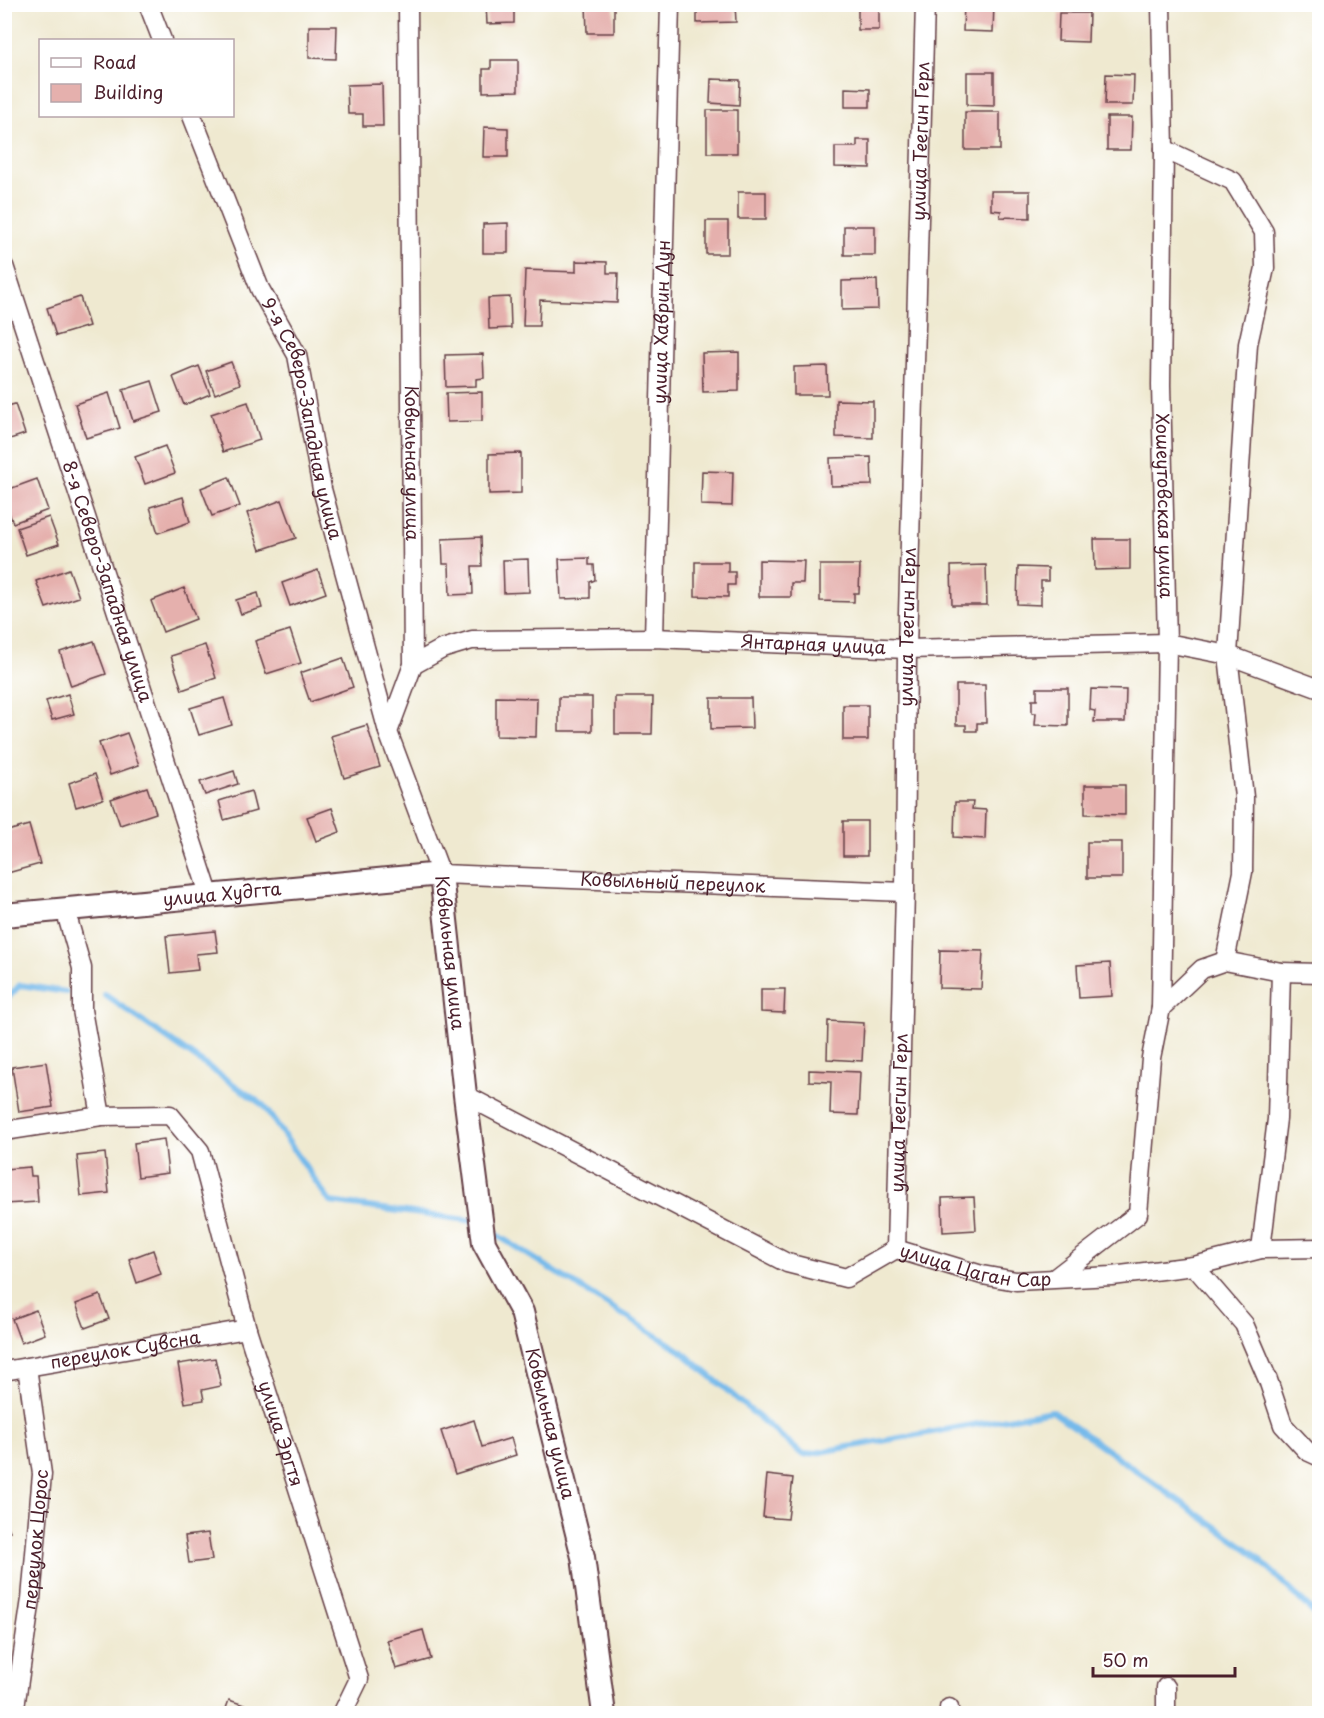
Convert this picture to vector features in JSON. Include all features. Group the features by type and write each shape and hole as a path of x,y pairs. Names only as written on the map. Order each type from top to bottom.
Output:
{"street":[{"path":"148,4 162,39"},
{"name":"Ковыльная улица","path":"408,4 413,665 388,732 441,874 484,1243 522,1312 583,1557 604,1713"},
{"name":"улица Хаврин Дун","path":"654,638 670,4"},
{"name":"улица Теегин Герл","path":"896,1248 905,891 907,649 925,4"},
{"name":"Хошеутовская улица","path":"1055,1278 1138,1214 1151,1058 1161,1008 1167,643 1161,385 1164,149 1161,4"},
{"name":"9-я Северо-Западная улица","path":"192,117 260,289 297,355 322,489 388,732"},
{"path":"1164,149 1233,181 1264,232 1265,268 1248,344 1228,655 1244,796 1243,872 1225,961"},
{"name":"8-я Северо-Западная улица","path":"4,266 210,897"},
{"name":"Янтарная улица","path":"413,665 442,649 472,640 654,638 907,649 1167,643 1228,655 1320,689"},
{"name":"улица Худгта","path":"4,915 441,874"},
{"name":"Ковыльный переулок","path":"441,874 905,891"},
{"path":"4,1131 101,1116 82,1010 82,968 65,909"},
{"path":"1161,1008 1202,969 1225,961 1281,972 1320,973"},
{"path":"1261,1249 1277,1119 1281,972"},
{"name":"улица Цаган Сар","path":"465,1095 787,1263 846,1278 896,1248 982,1275 1016,1281 1112,1276 1194,1266 1261,1249 1320,1248"},
{"name":"улица Эргтя","path":"101,1116 170,1115 200,1151 247,1329 358,1679 342,1713"},
{"path":"1194,1266 1245,1324 1268,1380 1283,1425 1306,1451 1320,1457"},
{"name":"переулок Сувсна","path":"4,1371 247,1329"},
{"name":"переулок Цорос","path":"14,1713 31,1599 42,1473 27,1367"},
{"path":"1166,1687 1166,1713"}],"building":[{"path":"486,4 514,4 514,23 487,24"},
{"path":"586,4 614,4 614,33 587,33"},
{"path":"697,4 735,4 736,22 697,23"},
{"path":"964,4 994,4 993,32 963,31"},
{"path":"858,6 879,6 879,30 858,30"},
{"path":"1059,13 1089,13 1088,42 1058,41"},
{"path":"309,26 337,26 336,59 309,58"},
{"path":"491,60 518,60 518,91 483,92 483,69 491,69"},
{"path":"967,72 994,72 994,106 967,105"},
{"path":"1106,74 1134,75 1133,105 1105,105"},
{"path":"711,79 740,80 739,105 710,103"},
{"path":"382,84 383,126 363,126 363,114 348,114 347,85"},
{"path":"845,88 870,89 870,107 845,107"},
{"path":"707,110 737,110 737,153 707,153"},
{"path":"965,112 1000,112 1000,150 965,150"},
{"path":"1107,117 1132,117 1131,150 1107,150"},
{"path":"484,127 508,128 508,157 483,157"},
{"path":"857,140 870,140 870,168 835,167 835,147 857,147"},
{"path":"991,191 1030,191 1030,218 1000,217 1001,211 991,210"},
{"path":"738,192 766,192 766,219 738,219"},
{"path":"706,221 728,221 728,254 706,254"},
{"path":"508,223 508,253 483,253 483,224"},
{"path":"844,226 875,226 875,255 844,255"},
{"path":"576,261 607,262 607,273 618,273 617,303 540,300 539,326 523,326 525,270 576,272"},
{"path":"877,280 878,309 842,310 842,281"},
{"path":"80,297 89,326 56,336 47,308"},
{"path":"510,297 511,328 489,329 488,298"},
{"path":"739,352 739,391 703,392 702,353"},
{"path":"483,354 484,378 476,379 476,386 446,387 445,355"},
{"path":"231,362 240,384 215,394 206,371"},
{"path":"199,366 210,394 184,405 173,377"},
{"path":"827,366 828,395 794,395 794,367"},
{"path":"152,381 162,412 133,421 123,390"},
{"path":"482,392 482,421 447,422 446,393"},
{"path":"109,393 120,428 86,438 75,404"},
{"path":"836,400 873,401 873,438 836,437"},
{"path":"248,402 260,440 223,452 211,414"},
{"path":"15,404 25,434 4,441 4,407"},
{"path":"165,446 175,473 145,484 135,457"},
{"path":"521,453 521,493 489,494 489,454"},
{"path":"871,457 872,485 831,486 830,458"},
{"path":"702,471 733,472 732,506 701,505"},
{"path":"229,477 240,506 212,516 201,488"},
{"path":"37,479 48,510 13,523 4,500 4,491"},
{"path":"183,497 190,522 158,533 150,507"},
{"path":"282,500 296,538 260,550 247,513"},
{"path":"49,517 59,544 26,555 17,528"},
{"path":"481,537 482,566 472,566 473,594 450,595 449,564 443,564 442,539"},
{"path":"1094,539 1130,539 1130,569 1095,570"},
{"path":"589,558 589,565 594,565 595,580 590,582 590,598 561,599 559,559"},
{"path":"528,559 529,592 504,593 503,560"},
{"path":"759,560 804,561 803,583 791,583 791,597 759,597"},
{"path":"695,562 728,562 728,572 735,572 735,585 728,585 728,597 695,596"},
{"path":"820,565 860,565 859,593 854,593 854,602 820,601"},
{"path":"986,565 987,605 952,605 951,566"},
{"path":"1018,567 1048,568 1048,581 1041,581 1041,605 1017,604"},
{"path":"69,569 79,597 46,608 36,581"},
{"path":"318,570 326,593 290,606 282,583"},
{"path":"184,588 196,619 163,632 151,601"},
{"path":"258,593 262,608 241,614 236,600"},
{"path":"290,630 301,663 266,674 255,641"},
{"path":"94,641 106,674 71,686 60,652"},
{"path":"205,645 216,678 182,690 171,656"},
{"path":"343,658 353,687 310,702 300,673"},
{"path":"956,685 985,685 986,723 977,723 977,731 966,731 966,725 956,725"},
{"path":"1037,688 1068,688 1068,726 1035,725 1036,713 1032,713 1032,700 1037,700"},
{"path":"1091,689 1126,690 1125,722 1094,722 1095,711 1090,710"},
{"path":"68,694 74,714 52,720 46,701"},
{"path":"496,697 537,698 536,737 496,736"},
{"path":"559,697 592,697 592,731 559,731"},
{"path":"615,697 653,697 652,734 615,734"},
{"path":"224,698 232,725 199,735 190,708"},
{"path":"711,698 751,698 752,728 711,729"},
{"path":"843,705 868,705 868,740 843,740"},
{"path":"367,725 380,767 344,778 331,736"},
{"path":"127,733 139,765 110,775 99,743"},
{"path":"234,771 238,784 205,795 200,782"},
{"path":"95,774 103,799 76,807 69,783"},
{"path":"1085,785 1125,785 1125,815 1085,814"},
{"path":"147,787 156,813 120,825 111,799"},
{"path":"251,791 256,811 224,820 219,801"},
{"path":"955,802 973,802 972,809 986,810 985,839 954,837"},
{"path":"332,808 340,832 316,841 307,817"},
{"path":"843,821 867,821 867,856 843,856"},
{"path":"29,825 40,864 4,874 4,832"},
{"path":"1087,842 1122,842 1122,878 1087,878"},
{"path":"215,931 218,952 196,954 198,970 170,973 166,936"},
{"path":"940,950 983,951 981,989 939,988"},
{"path":"1110,963 1112,996 1079,998 1077,965"},
{"path":"761,989 785,989 784,1013 761,1012"},
{"path":"828,1021 864,1023 862,1061 827,1059"},
{"path":"46,1062 53,1107 19,1112 12,1067"},
{"path":"809,1070 860,1072 858,1115 830,1114 831,1082 809,1081"},
{"path":"164,1139 168,1173 138,1177 134,1143"},
{"path":"105,1153 109,1193 81,1196 77,1156"},
{"path":"30,1167 31,1176 36,1176 38,1202 4,1204 4,1169"},
{"path":"974,1197 976,1230 943,1232 942,1198"},
{"path":"153,1250 161,1274 137,1283 129,1259"},
{"path":"100,1295 109,1319 85,1328 76,1304"},
{"path":"36,1310 45,1334 21,1343 12,1319"},
{"path":"215,1358 221,1386 202,1390 204,1400 185,1403 178,1364"},
{"path":"474,1420 482,1447 511,1438 516,1455 455,1474 441,1431"},
{"path":"767,1475 793,1478 788,1519 763,1517"},
{"path":"4,1518 10,1531 4,1533"},
{"path":"208,1533 212,1560 189,1563 185,1536"},
{"path":"423,1630 431,1659 396,1669 387,1640"},
{"path":"229,1700 262,1711 261,1714 224,1714"}],"waterway":[{"path":"4,1002 20,985 66,992"},
{"path":"105,995 263,1105 330,1202 475,1221"},
{"path":"492,1232 681,1351 803,1455 1052,1411 1253,1553 1320,1619"}]}
